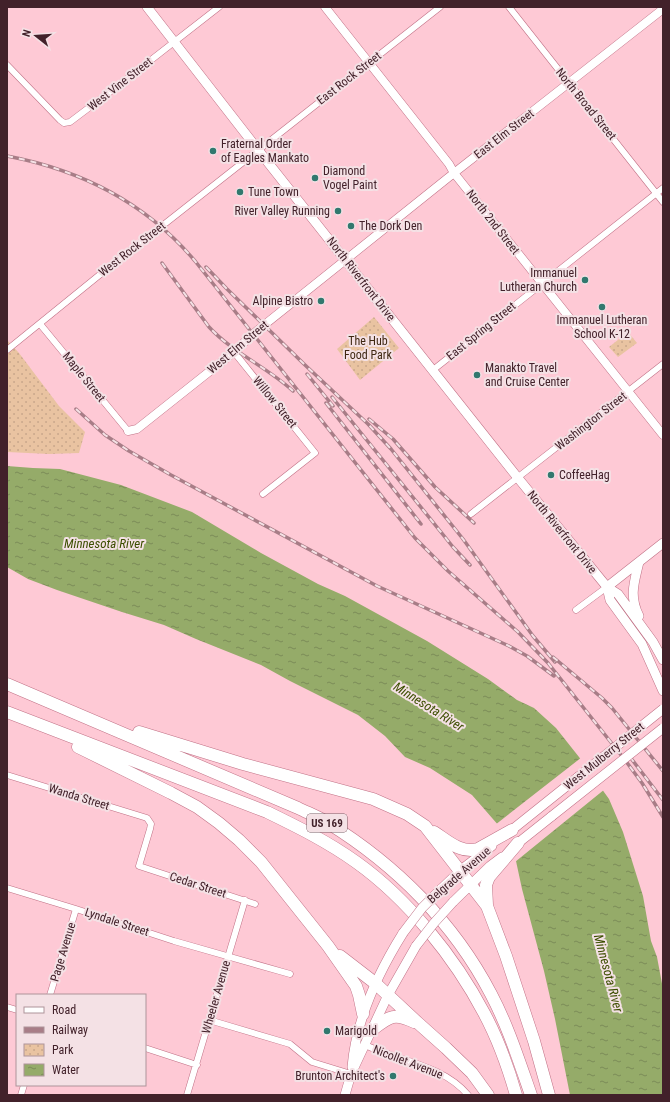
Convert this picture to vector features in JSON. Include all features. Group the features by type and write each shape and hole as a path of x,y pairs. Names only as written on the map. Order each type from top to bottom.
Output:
{"highway":[{"name":"US 169","path":"7,684 266,793 327,822 394,870 433,910 460,943 480,973 502,1016 531,1095"},
{"path":"68,709 243,764 373,799 392,806 407,814 465,850 480,852 512,830"},
{"name":"US 169","path":"11,714 266,812 298,827 357,863 382,883 407,907 430,932 450,958 485,1014 499,1045 516,1095"},
{"path":"11,714 171,793 197,807 219,823 261,862 328,946 356,986 360,995 364,1014"},
{"path":"425,826 459,872 487,906 506,956 532,1034 549,1095"},
{"path":"487,906 486,885 492,868 518,843"},
{"path":"328,946 375,983 446,1048 466,1068 488,1095"},
{"path":"372,1030 384,1021 394,1017 402,1016 418,1023"}],"main road":[{"name":"North Riverfront Drive","path":"147,7 258,150 518,478 607,587"},
{"path":"607,587 662,543"},
{"path":"639,562 633,586 633,602 663,660"},
{"path":"607,587 618,594 653,642"},
{"path":"607,587 610,600 642,644 663,691"},
{"name":"West Mulberry Street","path":"512,830 663,709"},
{"name":"West Mulberry Street","path":"518,843 663,728"},
{"name":"Belgrade Avenue","path":"351,1074 353,1049 375,983 386,961 403,933 422,908 480,852"},
{"name":"Belgrade Avenue","path":"345,1095 351,1074 388,995 416,946 453,902 470,885 492,868"}],"street":[{"name":"West Vine Street","path":"7,65 55,116 64,123 70,122 218,7"},
{"name":"North 2nd Street","path":"325,7 449,164 454,173 663,435"},
{"name":"East Rock Street","path":"258,150 440,7"},
{"name":"North Broad Street","path":"509,7 663,202"},
{"name":"East Elm Street","path":"346,260 663,9"},
{"name":"West Rock Street","path":"7,350 113,264 258,150"},
{"name":"East Spring Street","path":"433,370 541,283 663,188"},
{"name":"West Elm Street","path":"128,431 137,429 346,260"},
{"name":"Maple Street","path":"40,324 128,431"},
{"name":"Willow Street","path":"234,352 315,453 263,494"},
{"name":"Washington Street","path":"471,514 663,364"},
{"path":"576,610 607,587"},
{"name":"Wanda Street","path":"7,775 144,817 150,821 150,829 139,866"},
{"name":"Cedar Street","path":"139,866 256,904"},
{"name":"Lyndale Street","path":"7,888 174,941 290,974"},
{"name":"Wheeler Avenue","path":"187,1095 246,900"},
{"name":"Page Avenue","path":"50,994 76,909"},
{"path":"209,1020 290,1044 312,1062 351,1074"},
{"name":"Nicollet Avenue","path":"365,1045 441,1074 453,1081 468,1095"},
{"path":"146,1048 197,1065"}],"green space":[{"name":"The Hub Food Park","path":"374,317 399,348 360,380 337,349"},
{"path":"628,332 637,343 618,357 609,347"},
{"path":"7,340 19,353 59,406 85,432 79,453 49,454 7,452"}],"water":[{"name":"Minnesota River","path":"7,466 60,469 121,485 192,512 261,553 318,584 345,596 427,641 488,679 517,700 534,708 556,728 609,799 623,832 643,896 651,941 657,957 663,989 663,1095 570,1095 544,971 516,861 506,834 472,795 430,768 405,757 385,736 358,715 261,665 164,625 28,579 7,567"}],"pier":[{"path":"582,757 605,789 515,862 505,835 495,825"}],"railway":[{"path":"7,156 61,170 86,180 133,206 176,240 195,261 415,538 448,571 518,632 548,663 625,760 642,783 663,817"},
{"path":"162,263 209,327 218,336 283,382 293,391"},
{"path":"206,267 305,365 368,424 391,449 463,539 533,636 555,662"},
{"path":"307,374 333,406"},
{"path":"332,397 453,547 470,565"},
{"path":"326,403 421,524"},
{"path":"76,409 105,435 129,451 171,475 377,586 509,646 527,656 554,676"},
{"path":"369,419 393,439 435,487 474,523"},
{"path":"553,657 612,708 663,771"},
{"path":"630,757 663,800"}],"place":[{"name":"Fraternal Order of Eagles Mankato","path":"213,151"},
{"name":"Diamond Vogel Paint","path":"315,178"},
{"name":"Tune Town","path":"240,192"},
{"name":"River Valley Running","path":"338,211"},
{"name":"The Dork Den","path":"351,226"},
{"name":"Immanuel Lutheran Church","path":"585,280"},
{"name":"Alpine Bistro","path":"321,301"},
{"name":"Immanuel Lutheran School K-12","path":"602,307"},
{"name":"Manakto Travel and Cruise Center","path":"477,375"},
{"name":"CoffeeHag","path":"551,475"},
{"name":"Marigold","path":"327,1031"},
{"name":"Brunton Architect's","path":"393,1076"}]}
